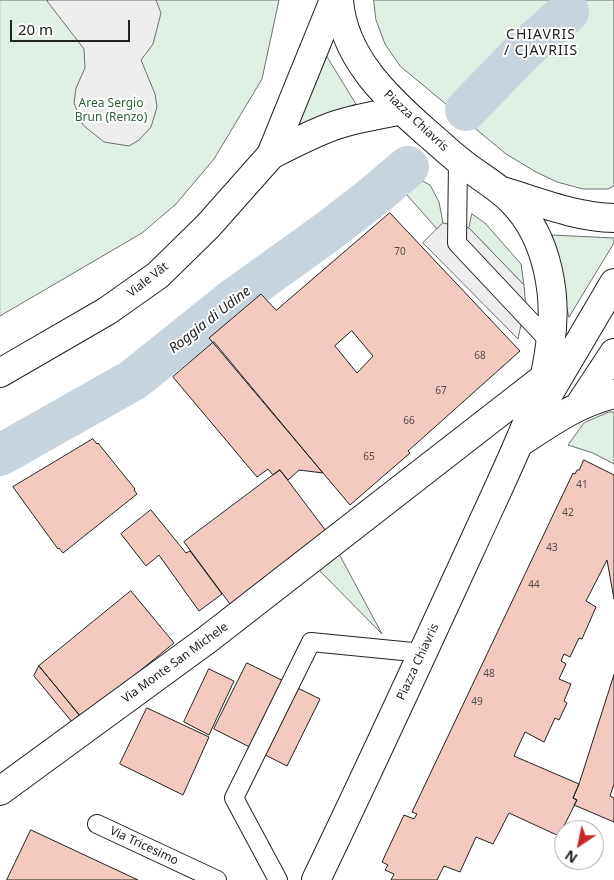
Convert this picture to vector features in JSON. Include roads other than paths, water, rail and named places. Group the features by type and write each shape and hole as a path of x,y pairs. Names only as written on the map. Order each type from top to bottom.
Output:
{"main road":[{"name":"Viale Vât","path":"0,373 107,311 158,275 208,226 271,155 334,0"},
{"name":"Piazza Chiavris","path":"316,880 381,744 519,444 545,377 552,328 552,303 546,261 528,220 501,190 458,161 387,96 370,76 348,41 339,8 339,0"},
{"name":"Viale Vât","path":"271,155 335,125 401,110"},
{"name":"Piazza Chiavris","path":"501,190 572,212 594,217 614,218"},
{"name":"Piazza Chiavris","path":"519,444 614,283"},
{"path":"579,406 614,353"},
{"name":"Via Monte San Michele","path":"0,791 208,640 545,377"},
{"path":"519,444 579,406 614,394"}],"lane":[{"name":"Piazza Chiavris","path":"458,161 457,243 551,344"},
{"path":"278,880 234,798 311,642 423,653"},
{"name":"Via Tricesimo","path":"97,824 217,880"}],"waterway":[{"name":"Roggia di Udine","path":"466,110 523,51 568,12"},
{"name":"Roggia di Udine","path":"0,455 133,380 234,299 330,230 408,167"}],"district":[{"name":"CHIAVRIS / CJAVRIIS","path":"541,43"}],"park label":[{"name":"Area Sergio Brun (Renzo)","path":"111,111"}]}
